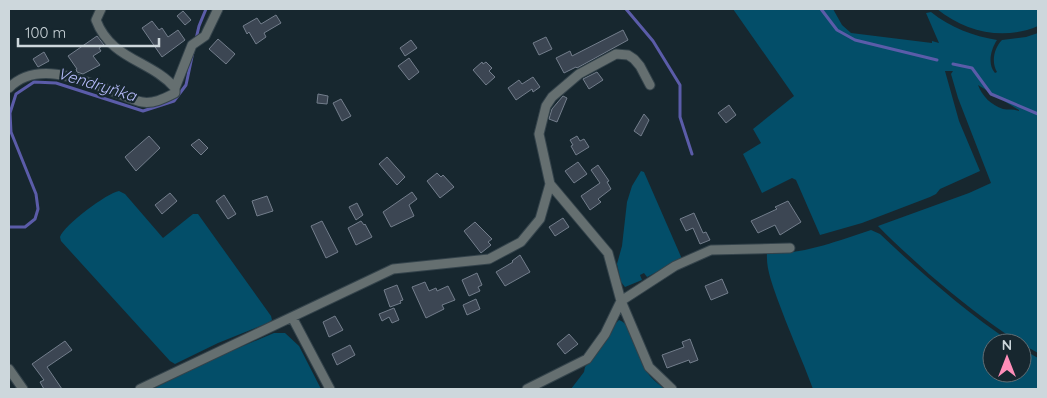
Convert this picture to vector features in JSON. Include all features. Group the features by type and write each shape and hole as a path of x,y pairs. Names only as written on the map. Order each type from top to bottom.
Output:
{"street":[{"path":"101,9 96,20 98,26 117,51 168,80 176,88"},
{"path":"9,88 28,75 56,74 142,102 161,100 175,93 192,45 205,36 218,9"},
{"path":"650,85 634,59 628,55 616,54 579,74 552,97 546,106 539,134 550,184 608,253 621,301 649,367 672,389"},
{"path":"140,389 393,268 489,259 521,242 540,219 550,184"},
{"path":"527,389 587,358 605,334 621,301 676,266 711,250 790,248"},
{"path":"292,317 330,389"},
{"path":"9,369 23,389"}],"shaded area":[{"path":"733,9 833,9 842,25 851,33 939,43 926,13 931,12 946,23 962,30 997,40 991,56 991,65 995,73 997,72 994,64 994,55 1002,40 1026,37 1038,33 1038,353 1032,350 1032,333 1005,333 996,327 929,274 878,226 969,193 991,183 958,98 951,74 953,71 945,71 959,121 980,171 940,189 930,197 862,223 820,235 796,180 792,178 762,193 743,154 761,143 753,129 794,96","holes":["978,85 1019,111 1003,109 991,103"]},
{"path":"937,9 1038,9 1038,26 1012,33 985,32 960,23"},
{"path":"641,171 644,172 682,259 647,277 644,273 640,275 642,280 625,287 621,282 617,264 622,246 627,202 632,186"},
{"path":"119,191 125,194 163,238 193,214 198,214 272,320 175,364 170,361 61,241 60,237 63,232 86,210 105,197"},
{"path":"871,230 880,234 944,292 998,333 982,333 982,383 1032,383 1032,355 1038,358 1038,389 813,389 773,287 768,270 767,253 794,252 833,243"},
{"path":"619,320 624,323 633,336 650,376 665,389 571,389 584,372 585,367 607,340"},
{"path":"274,333 285,333 299,346 321,389 153,389 205,362"}],"building":[{"path":"183,11 191,20 185,25 177,16"},
{"path":"276,15 281,23 264,33 266,37 256,44 243,26 257,18 261,24"},
{"path":"152,21 159,30 162,28 168,37 178,30 185,40 162,57 142,28"},
{"path":"623,30 628,40 577,68 564,73 556,58 570,51 572,56"},
{"path":"97,36 104,45 99,48 101,51 93,56 100,65 83,74 77,72 68,56"},
{"path":"546,37 552,49 539,55 533,43"},
{"path":"218,39 235,54 226,64 209,49"},
{"path":"411,40 417,48 405,56 400,48"},
{"path":"44,52 49,61 38,67 33,59"},
{"path":"409,58 419,72 409,80 398,66"},
{"path":"482,62 483,64 486,62 492,68 489,71 495,77 486,85 473,70"},
{"path":"597,72 603,80 589,89 583,79"},
{"path":"533,77 540,87 533,92 532,89 516,100 508,88 519,80 522,84"},
{"path":"318,94 328,96 327,104 317,103"},
{"path":"563,96 567,98 557,122 549,119 552,109"},
{"path":"341,99 351,116 342,121 333,103"},
{"path":"729,105 736,115 726,123 718,113"},
{"path":"644,114 649,120 641,136 634,131"},
{"path":"149,136 160,148 136,171 125,157"},
{"path":"577,136 580,141 584,139 589,147 576,155 570,140"},
{"path":"199,139 208,148 201,155 191,145"},
{"path":"387,157 405,177 397,185 379,164"},
{"path":"578,162 587,174 574,183 565,171"},
{"path":"598,165 609,181 607,182 611,189 598,199 601,202 590,210 581,196 600,183 591,170"},
{"path":"437,173 441,177 443,175 454,187 440,198 427,181"},
{"path":"412,192 417,199 409,205 414,216 391,227 383,212"},
{"path":"170,193 177,201 162,214 155,205"},
{"path":"224,195 236,214 228,219 216,201"},
{"path":"267,196 273,211 257,216 252,201"},
{"path":"788,201 801,222 780,235 775,225 758,233 751,221 777,209 775,207"},
{"path":"357,203 363,215 356,220 349,207"},
{"path":"694,213 703,233 706,232 710,240 700,244 693,228 686,231 680,219"},
{"path":"563,218 569,227 555,236 549,227"},
{"path":"322,221 338,252 326,258 311,226"},
{"path":"361,221 365,224 372,237 356,245 348,228"},
{"path":"475,222 492,239 488,242 491,245 481,253 464,231"},
{"path":"520,255 530,272 505,286 496,272 513,262"},
{"path":"477,273 482,285 478,287 480,291 469,296 462,280"},
{"path":"722,279 728,293 711,300 705,286"},
{"path":"425,282 429,291 436,288 437,291 448,286 455,300 442,305 444,309 426,318 412,287"},
{"path":"397,285 403,300 400,301 401,303 390,307 384,290"},
{"path":"476,299 480,309 467,315 463,305"},
{"path":"394,308 399,320 392,323 389,317 382,321 379,314"},
{"path":"335,316 343,330 329,337 323,322"},
{"path":"569,334 578,344 565,354 557,344"},
{"path":"690,339 698,360 690,363 689,360 667,368 662,355 684,347 682,342"},
{"path":"65,341 72,350 47,367 62,389 44,389 40,382 44,380 32,364"},
{"path":"350,345 355,355 337,365 332,354"}],"waterway":[{"name":"Vendryňka","path":"196,39 206,9"},
{"path":"626,9 653,41 680,85 680,117 692,154"},
{"path":"821,9 837,30 855,40 937,60"},
{"name":"Vendryňka","path":"9,227 25,227 35,219 38,209 36,194 11,132 10,113 16,94 34,82 56,83 143,111 174,101 186,85 193,52"},
{"path":"953,64 972,68 991,94 1038,114"}]}
